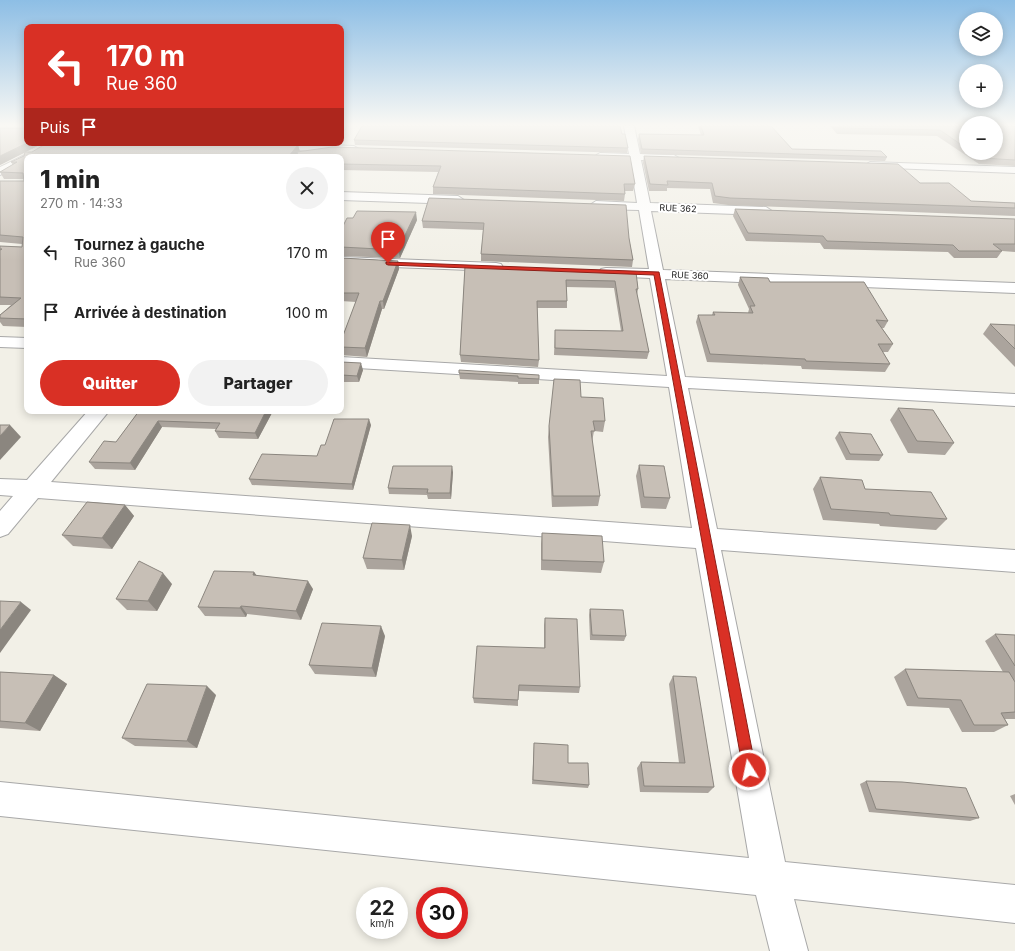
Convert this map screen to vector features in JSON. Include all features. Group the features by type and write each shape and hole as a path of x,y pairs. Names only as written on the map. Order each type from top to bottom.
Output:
{"street":[{"path":"637,170 770,878 788,951"},
{"path":"344,196 469,201"},
{"name":"RUE 362","path":"580,204 778,212"},
{"path":"344,261 507,268"},
{"name":"RUE 360","path":"593,271 1015,288"},
{"path":"0,342 24,343"},
{"path":"344,362 1015,400"},
{"path":"0,527 97,414"},
{"path":"0,487 706,540 1015,561"},
{"path":"0,799 1015,904"}],"building":[{"path":"3,170 24,170 24,181 23,173 0,172"},
{"path":"439,170 633,170 635,184 624,184 625,194 433,187"},
{"path":"647,170 905,170 920,183 949,183 971,201 1015,203 1015,208 730,198 715,196 712,183 667,181 668,185 650,184"},
{"path":"0,181 24,181 24,319 0,318 0,315 21,298 0,297 0,250 2,249 0,249 0,246 22,247 23,237 0,235"},
{"path":"429,198 626,205 633,260 481,254 484,223 422,221"},
{"path":"735,209 1015,219 1015,244 993,244 1002,251 959,251 953,245 827,241 823,236 748,233"},
{"path":"357,211 416,212 398,250 344,247 344,224 347,218 353,218"},
{"path":"344,258 398,261 383,301 380,301 365,348 344,347 344,333 359,293 344,293"},
{"path":"465,266 636,272 638,289 636,289 649,352 555,348 555,330 623,331 615,281 566,280 567,301 537,301 539,360 460,355"},
{"path":"740,277 768,278 770,282 864,282 888,321 876,320 893,344 878,344 890,364 806,361 805,359 710,354 698,315 715,315 713,312 753,313 750,306 755,306"},
{"path":"990,324 1015,325 1015,349"},
{"path":"344,362 361,363 357,376 344,375"},
{"path":"459,370 539,375 539,379 518,378 518,376 459,373"},
{"path":"554,379 580,380 581,397 603,398 605,421 593,421 595,431 591,431 600,496 553,496 549,426"},
{"path":"898,408 933,410 954,443 917,441"},
{"path":"137,414 264,414 255,433 215,431 220,423 158,421 130,463 89,462 104,441 116,442"},
{"path":"334,419 369,419 352,484 249,479 262,454 317,456 321,445 325,445"},
{"path":"0,425 10,425 0,436"},
{"path":"839,432 871,434 883,455 850,454"},
{"path":"639,465 664,466 670,498 644,497"},
{"path":"393,466 452,466 450,493 427,493 428,489 388,488"},
{"path":"820,477 862,480 865,489 931,492 947,519 831,509"},
{"path":"87,502 125,505 102,538 62,535"},
{"path":"372,523 410,525 402,560 363,558"},
{"path":"542,533 602,536 604,562 542,560"},
{"path":"139,561 163,573 148,601 116,599"},
{"path":"214,571 254,572 253,575 308,581 296,611 241,606 240,608 198,607"},
{"path":"0,601 21,602 0,630"},
{"path":"590,609 623,610 626,636 592,635"},
{"path":"545,618 577,619 580,687 519,685 518,700 473,698 477,646 545,648"},
{"path":"322,623 381,626 372,668 309,665"},
{"path":"995,634 1015,635 1015,666"},
{"path":"905,669 1009,672 1015,682 1015,712 1001,713 1008,725 974,725 961,700 918,698"},
{"path":"0,672 54,675 25,723 0,721"},
{"path":"673,676 696,677 714,787 644,786 641,762 685,763"},
{"path":"147,684 207,686 187,741 122,738"},
{"path":"534,743 568,745 568,763 588,763 589,785 533,780"},
{"path":"866,781 902,782 966,788 979,818 876,809"}],"route":[{"path":"388,263 656,274 749,770"}]}
